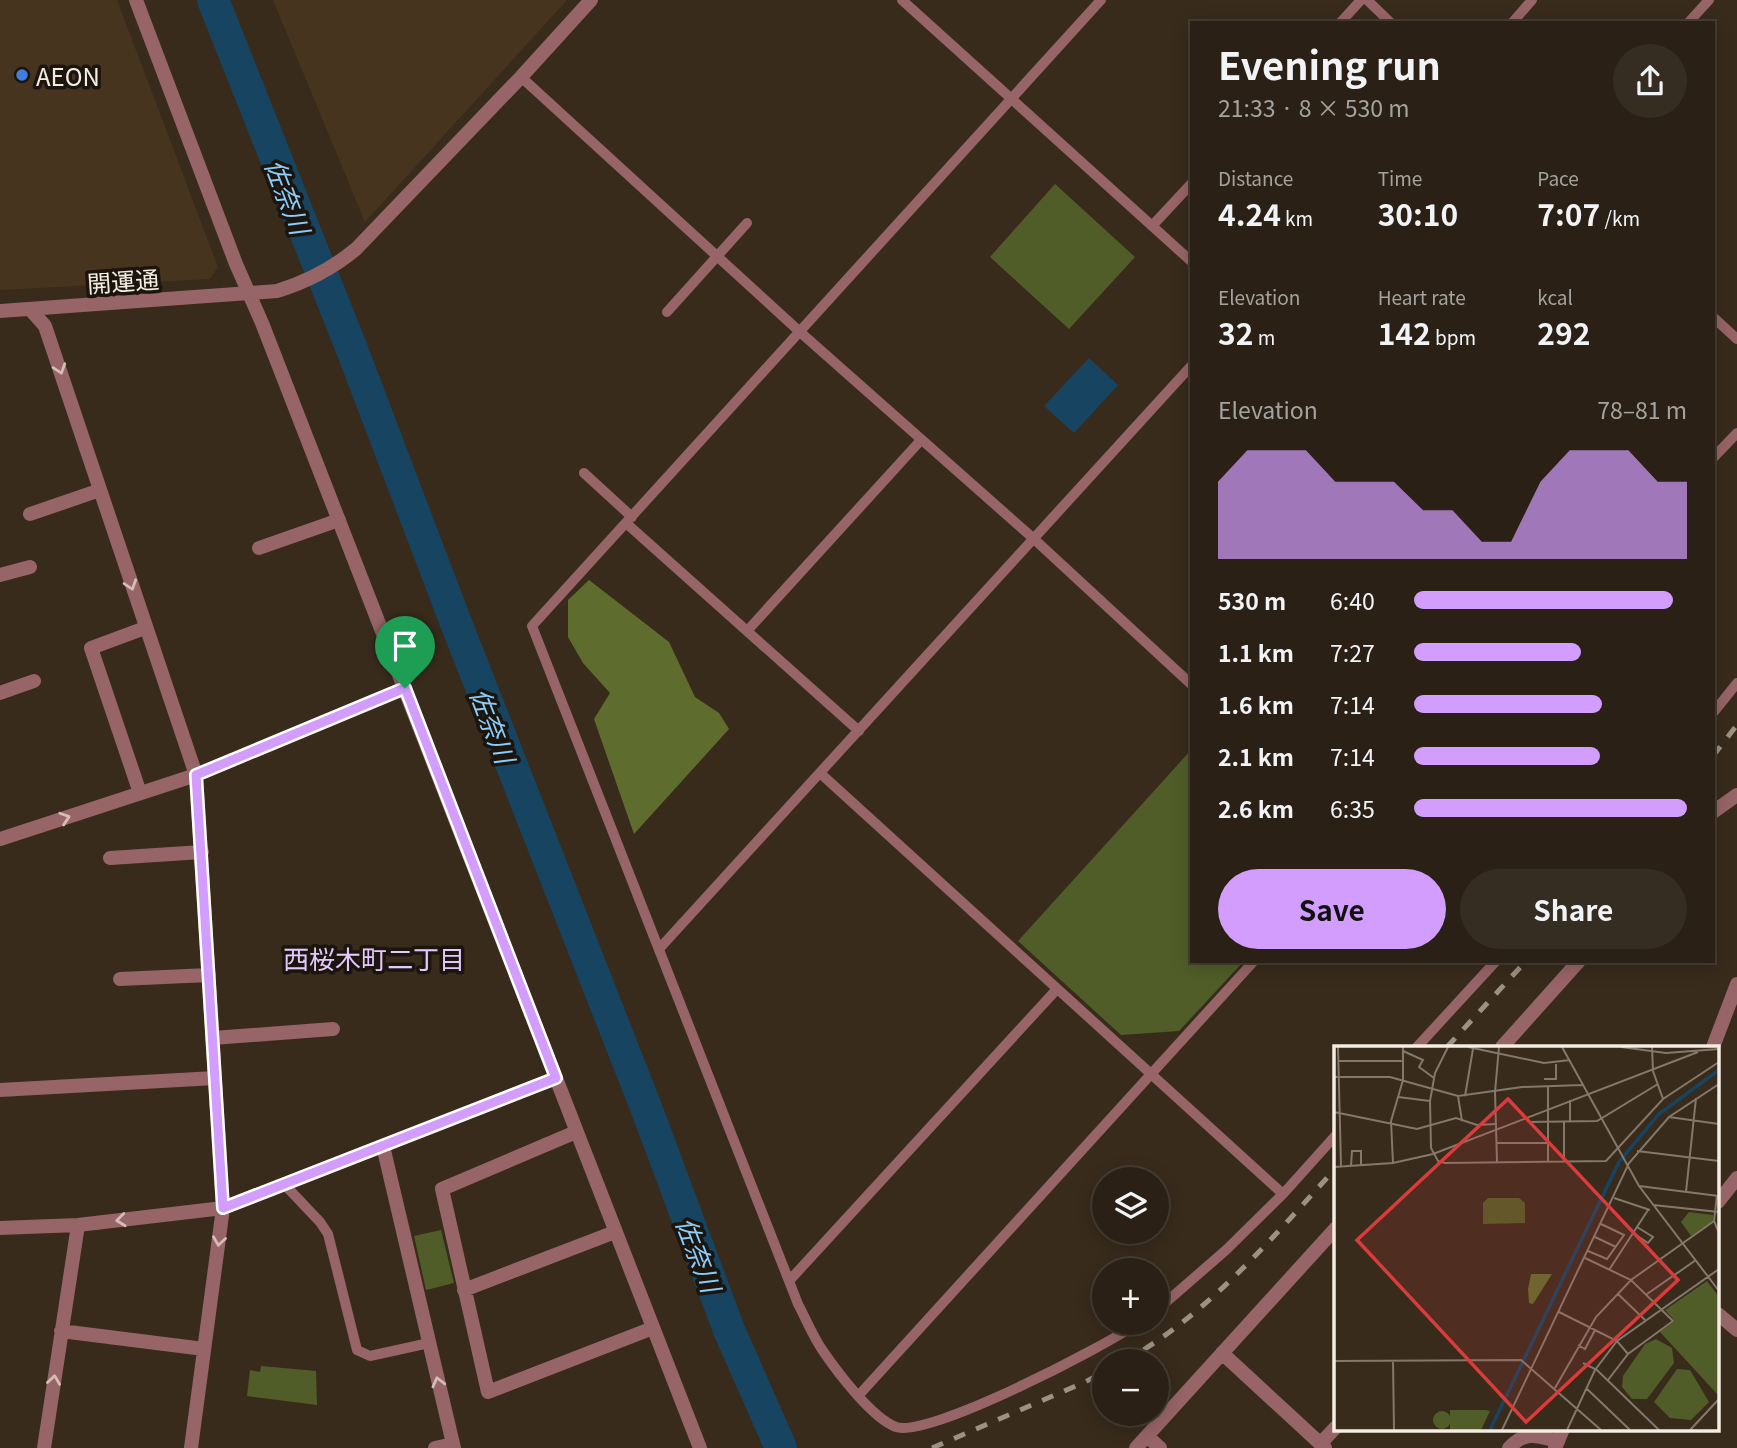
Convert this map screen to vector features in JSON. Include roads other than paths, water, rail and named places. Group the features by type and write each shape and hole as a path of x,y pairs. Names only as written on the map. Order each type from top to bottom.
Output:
{"street":[{"path":"136,0 700,1448"},
{"name":"開運通","path":"0,310 277,291 339,263 356,249 521,77 591,0"},
{"path":"30,309 45,326 196,775 223,1208 191,1448"},
{"path":"30,514 100,490"},
{"path":"258,548 339,520"},
{"path":"0,575 30,566"},
{"path":"141,793 92,648 145,628"},
{"path":"0,693 34,681"},
{"path":"0,839 196,775 405,688"},
{"path":"1715,811 1737,796"},
{"path":"110,858 202,852"},
{"path":"1503,1046 1577,963"},
{"path":"120,979 209,975"},
{"path":"1713,1046 1737,984"},
{"path":"213,1038 333,1029"},
{"path":"0,1090 215,1078"},
{"path":"0,1228 78,1224 223,1208 556,1078"},
{"path":"576,1132 442,1189 488,1392 653,1328"},
{"path":"383,1146 454,1446 435,1448"},
{"path":"1720,1199 1737,1178"},
{"path":"44,1448 78,1224"},
{"path":"1136,1448 1334,1230"},
{"path":"464,1290 615,1231"},
{"path":"1720,1316 1737,1330"},
{"path":"61,1331 204,1349"},
{"path":"1222,1353 1322,1446 1334,1430"},
{"path":"1509,1448 1530,1434 1559,1439"},
{"path":"1147,1436 1160,1448"}],"lane":[{"path":"902,0 1190,260"},
{"path":"1101,0 532,626 798,1304 822,1350 859,1395 884,1422 900,1428 932,1422 1029,1384 1121,1335"},
{"path":"1342,21 1361,0"},
{"path":"1367,0 1389,21"},
{"path":"1514,21 1532,0"},
{"path":"1690,21 1709,0"},
{"path":"521,77 1190,683"},
{"path":"1152,226 1190,185"},
{"path":"667,312 747,223"},
{"path":"1715,319 1737,339"},
{"path":"659,949 1190,367"},
{"path":"1715,456 1737,433"},
{"path":"747,631 922,439"},
{"path":"584,473 629,520 747,631 859,731"},
{"path":"1715,711 1737,684"},
{"path":"820,773 1152,1072 1283,1194"},
{"path":"859,1395 1252,963"},
{"path":"1418,1046 1493,963"},
{"path":"789,1281 1057,989"},
{"path":"1169,1300 1226,1250 1334,1138"},
{"path":"285,1185 328,1234 357,1350 370,1356 429,1343"}],"water":[{"path":"1089,358 1118,385 1074,433 1044,406"}],"waterway":[{"name":"佐奈川","path":"213,0 351,347 647,1110 729,1330 781,1448"}],"railway":[{"path":"1715,753 1737,725"},
{"path":"1448,1046 1524,963"},
{"path":"1144,1349 1183,1322 1237,1274 1334,1170"},
{"path":"932,1448 1092,1378"}],"place":[{"name":"AEON","path":"22,75"}],"district":[{"name":"西桜木町二丁目","path":"374,957"}]}
